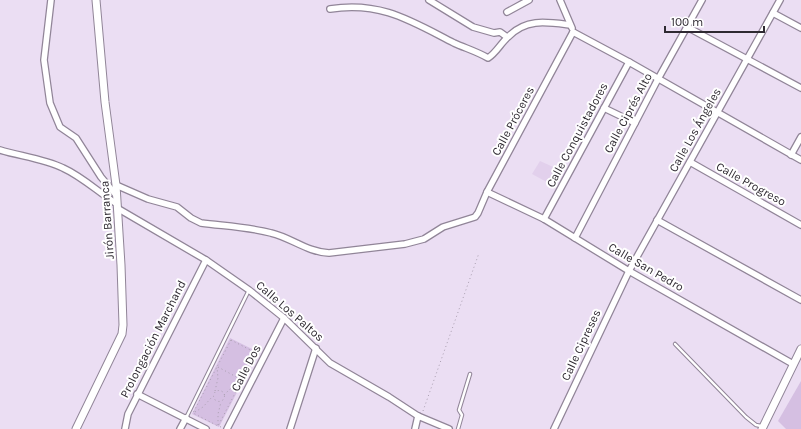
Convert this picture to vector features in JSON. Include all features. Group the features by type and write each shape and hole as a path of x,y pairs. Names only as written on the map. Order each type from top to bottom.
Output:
{"street":[{"path":"51,0 44,60 50,103 60,127 76,138 101,177 116,195"},
{"name":"Jirón Barranca","path":"76,429 122,334 123,314 116,185 105,102 96,0"},
{"path":"429,0 469,24 494,33 500,32 507,37"},
{"path":"507,12 529,0"},
{"path":"560,0 573,32 629,62 801,160"},
{"name":"Calle Ciprés Alto","path":"575,238 658,79 702,0"},
{"name":"Calle Los Ángeles","path":"629,271 780,0"},
{"path":"330,9 356,7 385,11 404,18 462,47 488,58 507,37 516,30 528,24 550,22 570,25"},
{"path":"773,13 801,28"},
{"path":"687,27 801,88"},
{"name":"Calle Próceres","path":"116,185 148,199 177,208 201,223 272,233 309,250 320,252 329,253 405,244 424,239 443,227 471,218 478,213 487,192 573,32"},
{"name":"Calle Conquistadores","path":"544,219 629,62"},
{"path":"604,108 635,123"},
{"path":"792,155 801,137"},
{"name":"Calle Los Paltos","path":"0,150 61,167 83,178 117,206 206,260 249,290 284,318 330,363 419,416 449,429"},
{"name":"Calle Progreso","path":"690,162 801,225"},
{"name":"Calle San Pedro","path":"487,192 544,219 629,271 794,364"},
{"path":"657,220 801,300"},
{"name":"Prolongación Marchand","path":"125,429 128,414 137,394 206,260"},
{"name":"Calle Cipreses","path":"554,429 629,271"},
{"name":"Calle Dos","path":"226,429 284,318"},
{"path":"290,429 316,348"},
{"path":"765,428 801,349"},
{"path":"137,394 206,429"},
{"path":"415,429 419,416"},
{"path":"180,429 186,418"}],"lane":[{"path":"186,418 249,290"},
{"path":"675,344 746,417 756,425 765,428"},
{"path":"458,429 462,415 459,410 470,374"}],"path":[{"path":"419,416 479,253"},
{"path":"193,413 231,340 256,352 218,426"},
{"path":"193,413 203,407 213,396 218,378 217,367"},
{"path":"217,367 242,380"},
{"path":"218,426 218,414 221,401 233,386 242,380"},
{"path":"215,392 221,391 224,396"},
{"path":"213,396 216,401 221,401"},
{"path":"189,411 226,429"}],"shaded area":[{"path":"540,161 562,171 554,186 532,174"},
{"path":"230,338 258,352 219,427 192,414"},
{"path":"801,381 801,429 786,429 778,421"}]}
